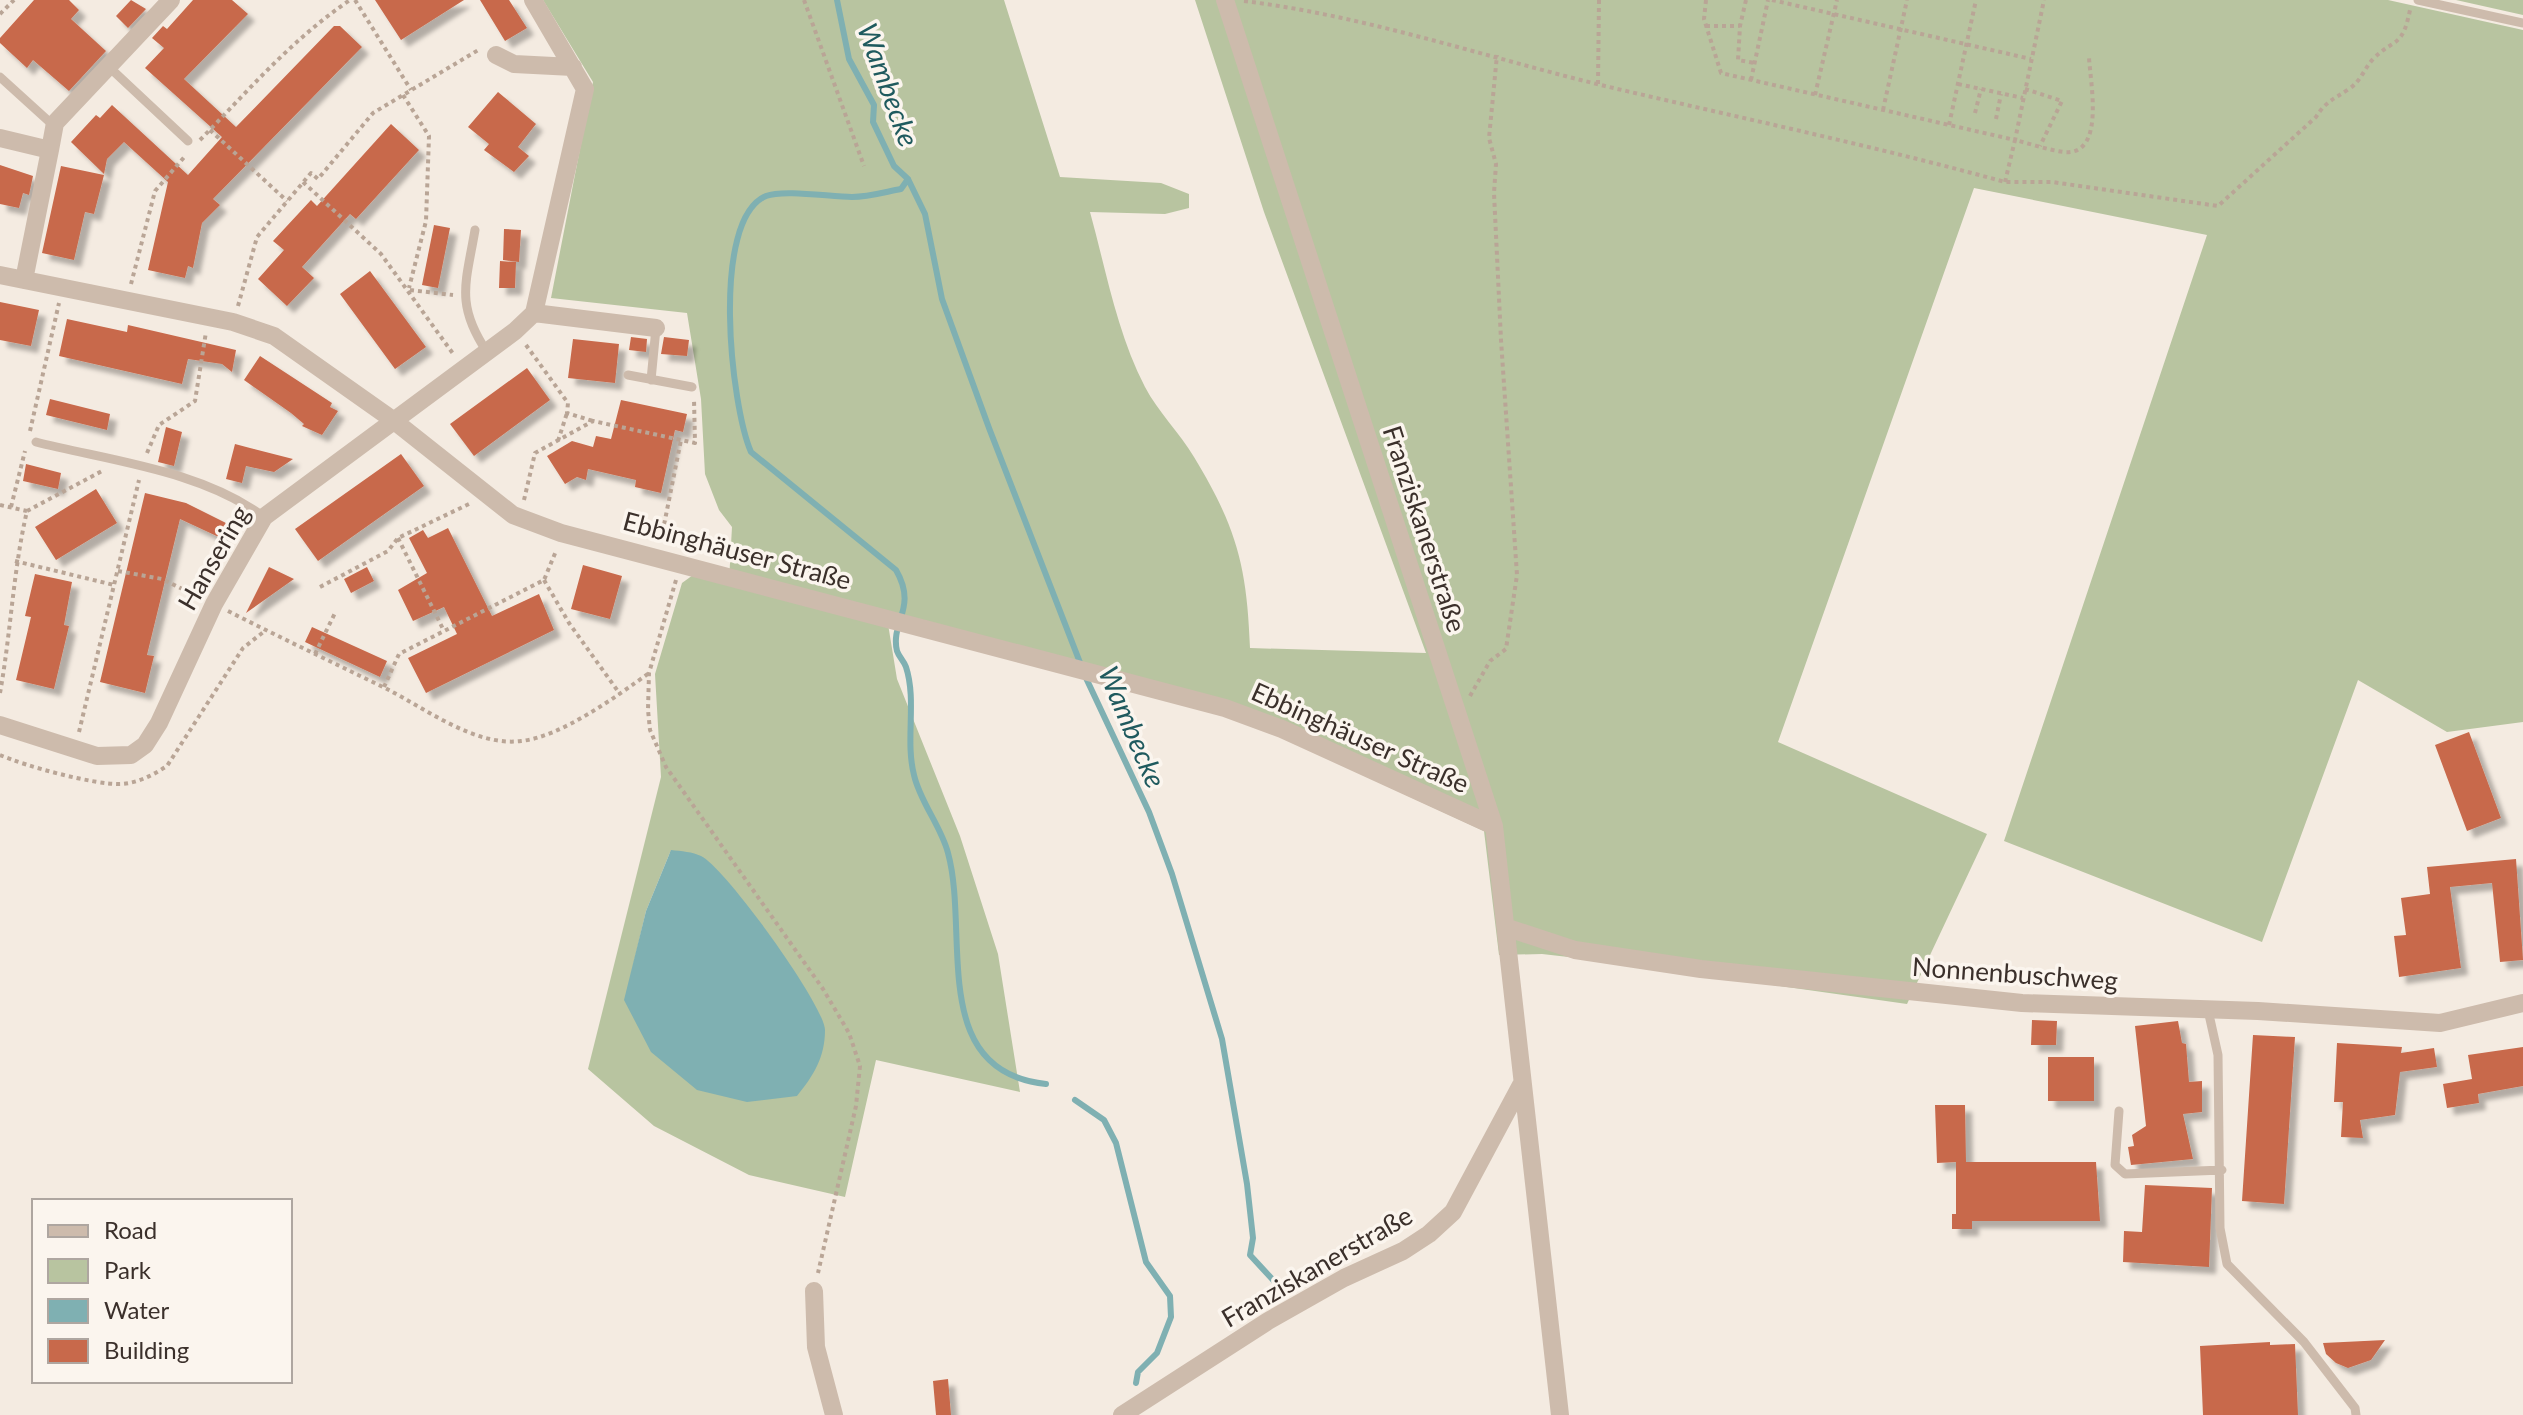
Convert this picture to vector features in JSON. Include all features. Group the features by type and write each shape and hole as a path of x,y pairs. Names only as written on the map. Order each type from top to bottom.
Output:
{"street":[{"path":"24,280 55,127 171,0"},
{"path":"533,0 585,89 534,313 656,328"},
{"name":"Franziskanerstraße","path":"1225,0 1494,826 1508,928 1521,1085 1560,1415"},
{"path":"496,55 514,64 573,67"},
{"path":"0,138 50,150"},
{"name":"Ebbinghäuser Straße","path":"0,275 233,322 274,336 393,420 513,515 561,533 658,556 1225,708 1282,729 1494,826"},
{"name":"Hansering","path":"0,725 76,750 115,758 131,755 145,745 159,723 214,604 264,517 462,367 515,331 534,313"},
{"name":"Nonnenbuschweg","path":"1508,928 1575,950 1839,986 2022,1003 2440,1023 2523,1003"},
{"name":"Franziskanerstraße","path":"1122,1415 1268,1321 1429,1234 1453,1212 1521,1085"},
{"path":"814,1291 816,1347 834,1415"}],"lane":[{"path":"2416,0 2523,23"},
{"path":"109,67 188,141"},
{"path":"0,77 55,127"},
{"path":"475,230 464,297 470,326 487,352"},
{"path":"651,380 656,328"},
{"path":"628,375 692,387"},
{"path":"36,442 177,476 247,504 264,517"},
{"path":"2208,1010 2218,1055 2222,1170 2220,1228 2227,1264 2304,1342 2355,1408 2356,1415"},
{"path":"2119,1111 2115,1165 2125,1174 2222,1170"}],"path":[{"path":"0,14 14,0"},
{"path":"126,300 155,191 283,52 310,27 352,0 411,90"},
{"path":"804,0 864,166"},
{"path":"1234,0 1286,6 1497,55 1598,84 1727,112 2005,182 2052,182 2218,206 2316,117 2325,103 2363,77 2373,59 2398,43 2416,0"},
{"path":"1598,84 1599,0"},
{"path":"1706,0 1706,26 1721,73 2040,146 2075,151 2088,141 2093,128 2089,57"},
{"path":"1746,0 1740,26 1738,60 1755,63"},
{"path":"1751,80 1770,0 2031,59"},
{"path":"1815,95 1837,0"},
{"path":"1883,110 1907,0"},
{"path":"1949,125 1976,0"},
{"path":"2005,182 2044,0"},
{"path":"1706,26 1740,26"},
{"path":"233,322 257,237 311,173 318,179 373,113 482,47 496,55"},
{"path":"1458,717 1490,661 1506,649 1517,575 1501,340 1494,193 1496,164 1489,138 1497,55"},
{"path":"1958,84 2023,98"},
{"path":"1975,113 1981,89"},
{"path":"2025,89 2062,101 2040,146"},
{"path":"1996,119 2001,94"},
{"path":"403,95 429,136 426,221 409,289"},
{"path":"210,130 287,201"},
{"path":"303,182 381,254 462,367"},
{"path":"11,507 63,288"},
{"path":"409,289 464,297"},
{"path":"76,750 142,466 159,425 195,401 208,318"},
{"path":"515,331 568,403 558,442"},
{"path":"567,413 695,443 692,387"},
{"path":"513,515 525,498 535,453 593,421"},
{"path":"658,556 681,440"},
{"path":"0,505 27,511 118,462"},
{"path":"320,587 388,551 398,538 487,494"},
{"path":"0,693 9,644 15,561 27,511"},
{"path":"384,688 399,654 544,580 561,533"},
{"path":"398,538 444,631"},
{"path":"15,561 114,585"},
{"path":"679,564 649,673 650,730 666,767 823,989 849,1033 860,1066 856,1106 814,1291"},
{"path":"118,571 162,579 464,728 513,742 553,732 620,694 649,673"},
{"path":"544,580 569,623 620,694"},
{"path":"315,654 335,613"}],"green space":[{"path":"543,0 1004,0 1060,177 1161,183 1189,194 1189,208 1165,214 1090,212 1113,301 1135,366 1150,396 1209,482 1230,527 1246,594 1250,648 1426,653 1264,212 1195,0 2388,0 2523,30 2523,722 2447,732 2358,680 2262,942 2004,841 2207,235 1974,188 1778,742 1987,834 1907,1004 1595,960 1542,954 1499,955 1484,831 1246,721 888,624 897,679 960,836 998,954 1020,1092 876,1060 845,1197 749,1175 654,1126 588,1069 661,777 655,674 682,583 693,575 729,581 732,527 719,510 705,474 701,399 687,313 551,298 593,82","holes":["671,850 625,1000 646,911"]},
{"path":"2456,0 2523,0 2523,15"}],"water":[{"path":"671,850 701,856 730,884 792,967 821,1016 825,1030 821,1057 797,1096 747,1102 697,1090 651,1052 624,1000 646,911"}],"building":[{"path":"34,0 69,0 79,10 71,19 106,51 69,91 33,60 27,68 0,43 0,38"},
{"path":"131,0 146,9 128,28 116,16"},
{"path":"193,0 232,0 248,14 184,79 236,127 334,26 340,26 362,47 213,199 220,205 202,223 193,268 188,266 185,278 148,270 168,182 124,142 107,159 104,174 71,142 96,115 100,118 112,105 188,175 222,137 145,68 164,48 152,38 163,26 167,29"},
{"path":"375,0 464,0 401,40"},
{"path":"480,0 509,0 527,28 505,41"},
{"path":"498,92 536,124 518,147 529,156 514,172 484,150 489,144 468,127"},
{"path":"391,124 419,150 356,219 350,214 302,267 314,278 287,306 258,279 284,250 273,241 311,200 317,206"},
{"path":"0,165 33,176 29,195 23,193 19,208 0,204"},
{"path":"61,166 104,175 94,214 85,212 74,260 42,253"},
{"path":"434,225 450,228 438,288 422,285"},
{"path":"504,229 521,230 519,262 503,260"},
{"path":"500,261 516,262 515,288 499,288"},
{"path":"370,271 426,347 395,369 340,294"},
{"path":"0,302 39,310 31,346 0,340"},
{"path":"67,319 127,332 128,325 236,350 232,372 222,364 188,359 182,384 59,356"},
{"path":"631,337 647,339 646,352 629,350"},
{"path":"664,337 689,340 687,356 661,354"},
{"path":"573,339 619,344 615,383 568,378"},
{"path":"260,356 332,403 330,407 338,411 322,435 302,426 304,424 291,413 244,380"},
{"path":"527,368 550,400 474,456 450,424"},
{"path":"50,399 110,414 107,430 46,415"},
{"path":"621,400 687,414 683,432 675,430 661,493 635,487 636,480 588,469 586,480 577,477 565,484 547,456 572,441 593,447 596,436 611,439"},
{"path":"166,427 182,432 174,466 158,462"},
{"path":"235,444 293,459 274,472 246,466 242,483 226,479"},
{"path":"401,454 424,486 318,561 295,529"},
{"path":"26,464 61,473 58,489 23,481"},
{"path":"96,489 117,523 56,560 35,527"},
{"path":"145,493 186,503 228,524 221,538 180,519 147,655 154,656 145,693 100,682"},
{"path":"448,528 492,616 539,594 554,630 426,693 408,658 457,634 444,607 413,621 398,590 427,573 409,538 423,530 428,538"},
{"path":"583,565 622,576 610,619 571,609"},
{"path":"269,567 294,579 246,613"},
{"path":"367,567 374,581 351,593 344,579"},
{"path":"35,574 72,582 64,625 69,626 54,689 16,680 31,617 25,616"},
{"path":"312,627 387,661 380,677 305,642"},
{"path":"2469,732 2501,818 2467,831 2435,745"},
{"path":"2516,859 2523,960 2500,962 2492,883 2450,887 2461,968 2399,977 2394,936 2406,935 2401,898 2430,894 2427,867"},
{"path":"2032,1020 2057,1021 2056,1045 2031,1045"},
{"path":"2178,1021 2182,1043 2186,1044 2189,1082 2202,1081 2202,1112 2183,1114 2193,1159 2131,1165 2128,1147 2134,1146 2132,1135 2146,1126 2135,1026"},
{"path":"2253,1035 2295,1037 2284,1204 2242,1201"},
{"path":"2337,1043 2402,1047 2401,1053 2434,1048 2437,1067 2400,1072 2395,1115 2360,1120 2363,1138 2341,1137 2343,1102 2334,1102"},
{"path":"2523,1047 2523,1086 2478,1094 2479,1103 2447,1108 2443,1084 2472,1079 2468,1055"},
{"path":"2048,1057 2094,1057 2094,1101 2048,1101"},
{"path":"1935,1105 1965,1105 1966,1162 2096,1162 2100,1221 1972,1221 1972,1229 1952,1229 1952,1214 1956,1214 1956,1162 1937,1163"},
{"path":"2145,1185 2212,1188 2209,1267 2123,1262 2124,1231 2142,1232"},
{"path":"2385,1340 2371,1360 2348,1368 2326,1354 2323,1343"},
{"path":"2270,1342 2270,1345 2295,1344 2298,1415 2203,1415 2200,1346"},
{"path":"948,1379 951,1415 936,1415 933,1381"}],"waterway":[{"name":"Wambecke","path":"837,0 849,59 874,105 873,122 894,166 908,179 925,214 942,299 989,428 1086,678 1149,812 1172,874 1222,1039 1247,1184 1253,1238 1250,1255 1285,1293"},
{"name":"Wambecke","path":"908,179 901,189 864,196 774,194 766,196 748,212 737,240 731,275 732,357 737,396 751,452 896,570 902,583 904,605 896,641 911,693 912,762 917,785 948,853 954,885 961,994 968,1027 984,1054 1009,1074 1046,1084"},
{"name":"Wambecke","path":"1075,1100 1104,1120 1116,1143 1146,1262 1170,1296 1171,1317 1157,1353 1138,1372 1136,1383"}]}
